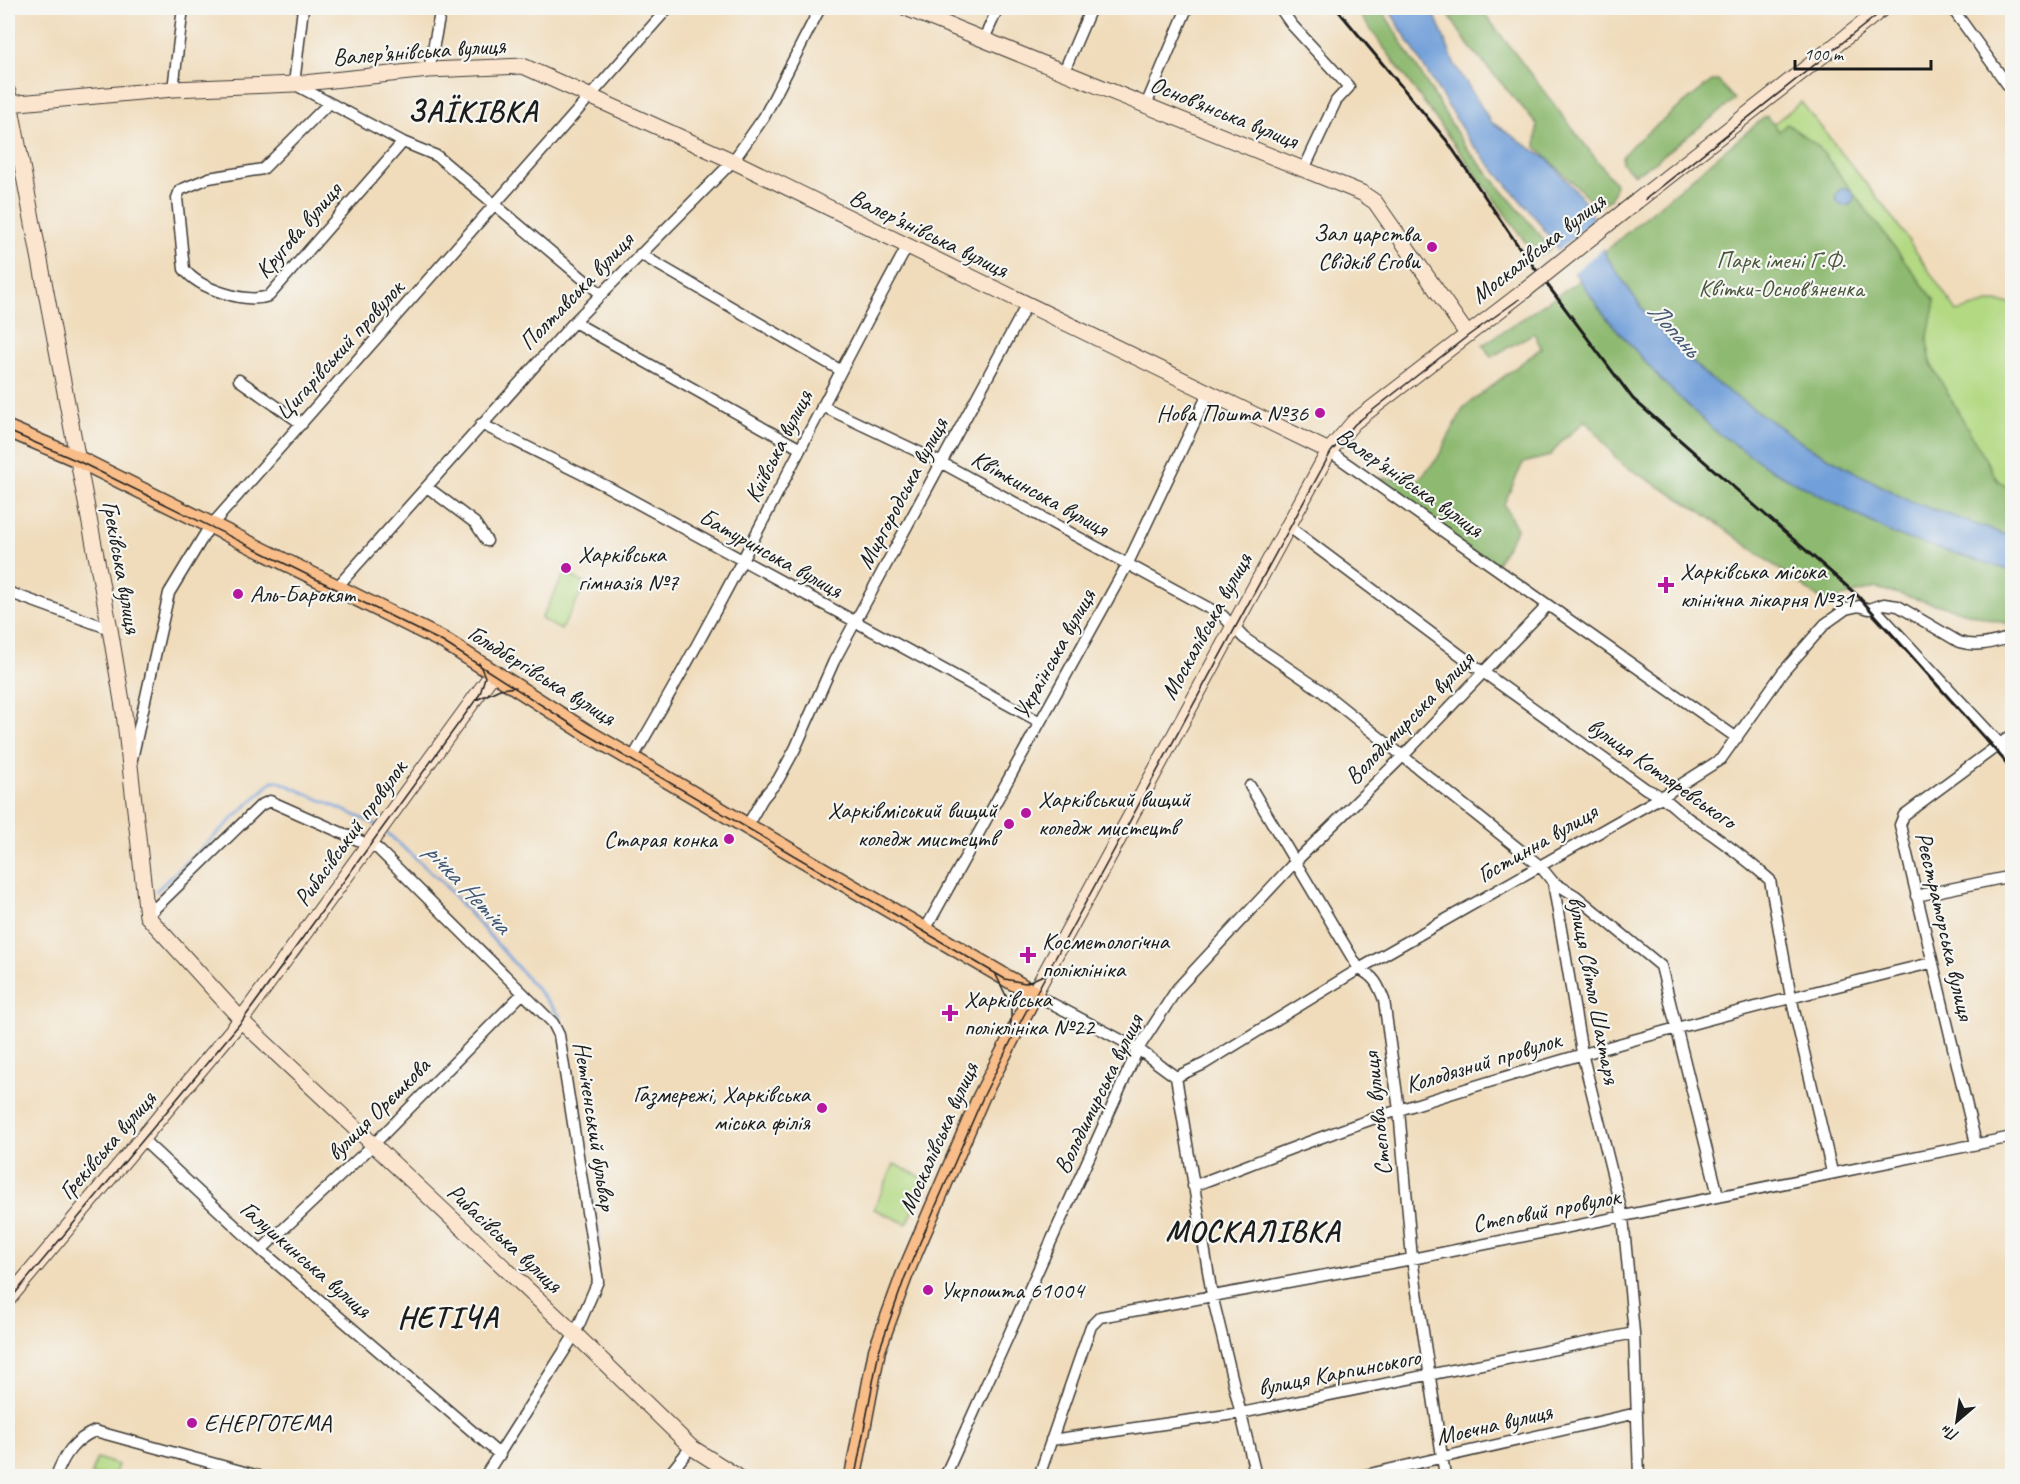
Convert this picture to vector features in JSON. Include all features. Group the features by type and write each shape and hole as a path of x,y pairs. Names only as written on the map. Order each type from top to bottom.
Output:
{"main road":[{"name":"Гольдбергівська вулиця","path":"8,429 80,460 444,641 632,759 1034,994"},
{"name":"Москалівська вулиця","path":"853,1476 877,1350 904,1276 981,1097 1034,994"}],"street":[{"path":"173,89 183,8"},
{"path":"303,8 294,84 403,142 437,156 601,294"},
{"path":"429,70 441,8"},
{"name":"Цигарівський провулок","path":"130,768 169,593 211,524 303,424 668,8"},
{"name":"Полтавська вулиця","path":"337,587 574,322 733,161 764,117 820,8"},
{"name":"Основ’янська вулиця","path":"911,8 1362,193 1375,202 1467,334"},
{"path":"984,39 998,8"},
{"path":"1064,71 1091,8"},
{"path":"1146,105 1187,8"},
{"path":"1280,8 1292,25 1349,87 1336,101 1304,169"},
{"name":"Москалівська вулиця","path":"1034,994 1329,451 1352,424 1882,8"},
{"path":"1952,8 2013,92"},
{"name":"Валер’янівська вулиця","path":"8,100 294,84 429,70 523,66 733,161 1026,306 1329,451 1737,738"},
{"name":"Греківська вулиця","path":"8,100 80,460 110,629 130,768 147,916"},
{"name":"Кругова вулиця","path":"330,103 263,169 209,178 180,190 177,198 184,269 191,278 244,300 258,300 269,296 403,142"},
{"name":"Київська вулиця","path":"632,759 742,562 799,448 907,247"},
{"path":"640,254 840,370"},
{"name":"Миргородська вулиця","path":"747,826 789,759 834,661 1026,306"},
{"path":"574,322 799,448"},
{"path":"239,380 303,424"},
{"name":"Українська вулиця","path":"925,930 1127,565 1208,394"},
{"name":"Квіткинська вулиця","path":"822,406 942,462 1233,625"},
{"name":"Батуринська вулиця","path":"481,424 606,486 1040,722"},
{"path":"427,488 475,523 487,541"},
{"name":"вулиця Котляревського","path":"1288,526 1483,672 1646,789 1663,795 1691,820 1726,843 1770,880 1791,997 1832,1172"},
{"path":"8,592 110,629"},
{"name":"Володимирська вулиця","path":"945,1476 1138,1049 1177,989 1295,862 1403,756 1547,606"},
{"name":"Гостинна вулиця","path":"1176,1077 1204,1064 1359,969 1663,795 1721,759 1783,672 1825,624 1846,609 1859,606 1898,606 1959,642 1970,645 1980,646 2013,637"},
{"path":"1876,607 2000,744 2013,763"},
{"name":"вулиця Світло Шахтаря","path":"1233,625 1260,650 1319,689 1540,866 1553,882 1582,1053 1623,1217 1634,1334 1639,1476"},
{"name":"Рибасівський провулок","path":"244,1023 494,672"},
{"name":"Реєстраторська вулиця","path":"1976,1144 1931,963 1900,825 1904,815 2013,735"},
{"name":"Степова вулиця","path":"1250,786 1359,969 1371,975 1378,983 1384,1000 1399,1110 1412,1259 1445,1476"},
{"name":"Нетіченський бульвар","path":"147,916 261,805 270,801 378,849 522,994 544,1013 559,1035 598,1281 575,1334 485,1476"},
{"path":"1916,896 2013,876"},
{"path":"1553,882 1576,896 1661,966 1718,1195"},
{"path":"147,916 244,1023"},
{"name":"Колодязний провулок","path":"1193,1186 1399,1110 1582,1053 1791,997 1931,963"},
{"name":"вулиця Орєшкова","path":"261,1250 373,1145 522,994"},
{"path":"1034,994 1138,1049 1176,1077 1212,1295 1256,1476"},
{"name":"Греківська вулиця","path":"8,1299 142,1139 244,1023"},
{"name":"Рибасівська вулиця","path":"244,1023 575,1334 691,1447 737,1476"},
{"name":"Степовий провулок","path":"1051,1440 1091,1326 1100,1317 1412,1259 1623,1217 1718,1195 2013,1137"},
{"name":"Галушкинська вулиця","path":"142,1139 261,1250 500,1455"},
{"name":"вулиця Карпинського","path":"1051,1440 1241,1413 1634,1334"},
{"name":"Моєчна вулиця","path":"1361,1476 1637,1413"},
{"path":"56,1476 63,1458 71,1448 82,1437 95,1431 259,1476"},
{"path":"1039,1476 1051,1440"},
{"path":"668,1476 691,1447"}],"green space":[{"path":"1355,8 1381,8 1464,145 1551,248 1537,258"},
{"path":"1444,8 1480,8 1616,185 1610,200 1597,206 1536,147 1537,124 1469,46"},
{"path":"1712,81 1718,81 1735,100 1649,166 1634,174 1622,163 1622,157 1632,145"},
{"name":"Парк імені Г.Ф. Квітки-Основ'яненка","path":"1801,102 1891,215 1957,312 1992,302 2012,303 2012,537 1909,501 1606,256"},
{"name":"Парк імені Г.Ф. Квітки-Основ'яненка","path":"1766,116 1779,131 1787,124 1818,146 1935,301 1927,341 1931,364 1998,481 2012,490 2012,537 1909,501 1807,446 1709,378 1653,324 1606,256 1605,251"},
{"path":"1580,280 1605,316 1663,382 2012,571 2012,625 1876,588 1824,602 1700,511 1620,463 1586,420 1561,442 1550,456 1523,463 1504,504 1517,529 1494,568 1411,508 1379,478 1418,480 1437,459 1464,407 1541,348 1534,333 1491,357 1483,345"},
{"path":"565,573 586,584 561,630 541,619"},
{"path":"894,1164 928,1180 907,1224 874,1209"},
{"path":"97,1458 118,1465 114,1476 91,1476"}],"water":[{"path":"1388,8 1432,8 1455,65 1491,122 1549,160 1587,204 1606,256 1653,324 1709,378 1807,446 1909,501 2012,537 2012,571 1895,535 1772,470 1715,431 1663,382 1605,316 1538,221 1468,139"},
{"path":"1845,188 1851,191 1854,197 1851,203 1845,206 1839,203 1836,197 1839,191"}],"pier":[{"path":"1596,219 1606,246 1572,274 1556,252"}],"waterway":[{"name":"річка Нетіча","path":"156,891 273,781 278,781 377,825"},
{"name":"річка Нетіча","path":"385,831 442,882 535,987 560,1016 563,1033"},
{"name":"річка Нетіча","path":"574,1099 599,1239"}],"tram line":[{"path":"855,1476 879,1351 905,1277 983,1097 1022,1019 1331,452 1355,424 1469,335 1525,295 1886,8"},
{"path":"8,431 80,462 443,642 585,733 1005,979 1025,983 1046,974"},
{"path":"8,1302 242,1021 480,694 485,677 479,663"},
{"path":"476,700 500,689 516,687"},
{"path":"996,975 1011,1006 1011,1034"}],"railway":[{"path":"1336,8 1447,141 1519,247 1633,399 1858,596 2012,769"}],"place":[{"name":"Зал царства Свідків Єгови","path":"1432,247"},
{"name":"Нова Пошта №36","path":"1320,413"},
{"name":"Харківська гімназія №7","path":"566,568"},
{"name":"Харківська міська клінічна лікарня №31","path":"1666,585"},
{"name":"Аль-Барокят","path":"238,594"},
{"name":"Харківський вищий коледж мистецтв","path":"1026,813"},
{"name":"Харківміський вищий коледж мистецтв","path":"1009,824"},
{"name":"Старая конка","path":"729,839"},
{"name":"Косметологічна поліклініка","path":"1028,955"},
{"name":"Харківська поліклініка №22","path":"950,1013"},
{"name":"Газмережі, Харківська міська філія","path":"822,1108"},
{"name":"Укрпошта 61004","path":"928,1290"},
{"name":"ЕНЕРГОТЕМА","path":"192,1423"}],"district":[{"name":"ЗАЇКІВКА","path":"473,111"},
{"name":"МОСКАЛІВКА","path":"1253,1231"},
{"name":"НЕТІЧА","path":"448,1317"}],"water label":[{"name":"Лопань","path":"1674,329"}]}
